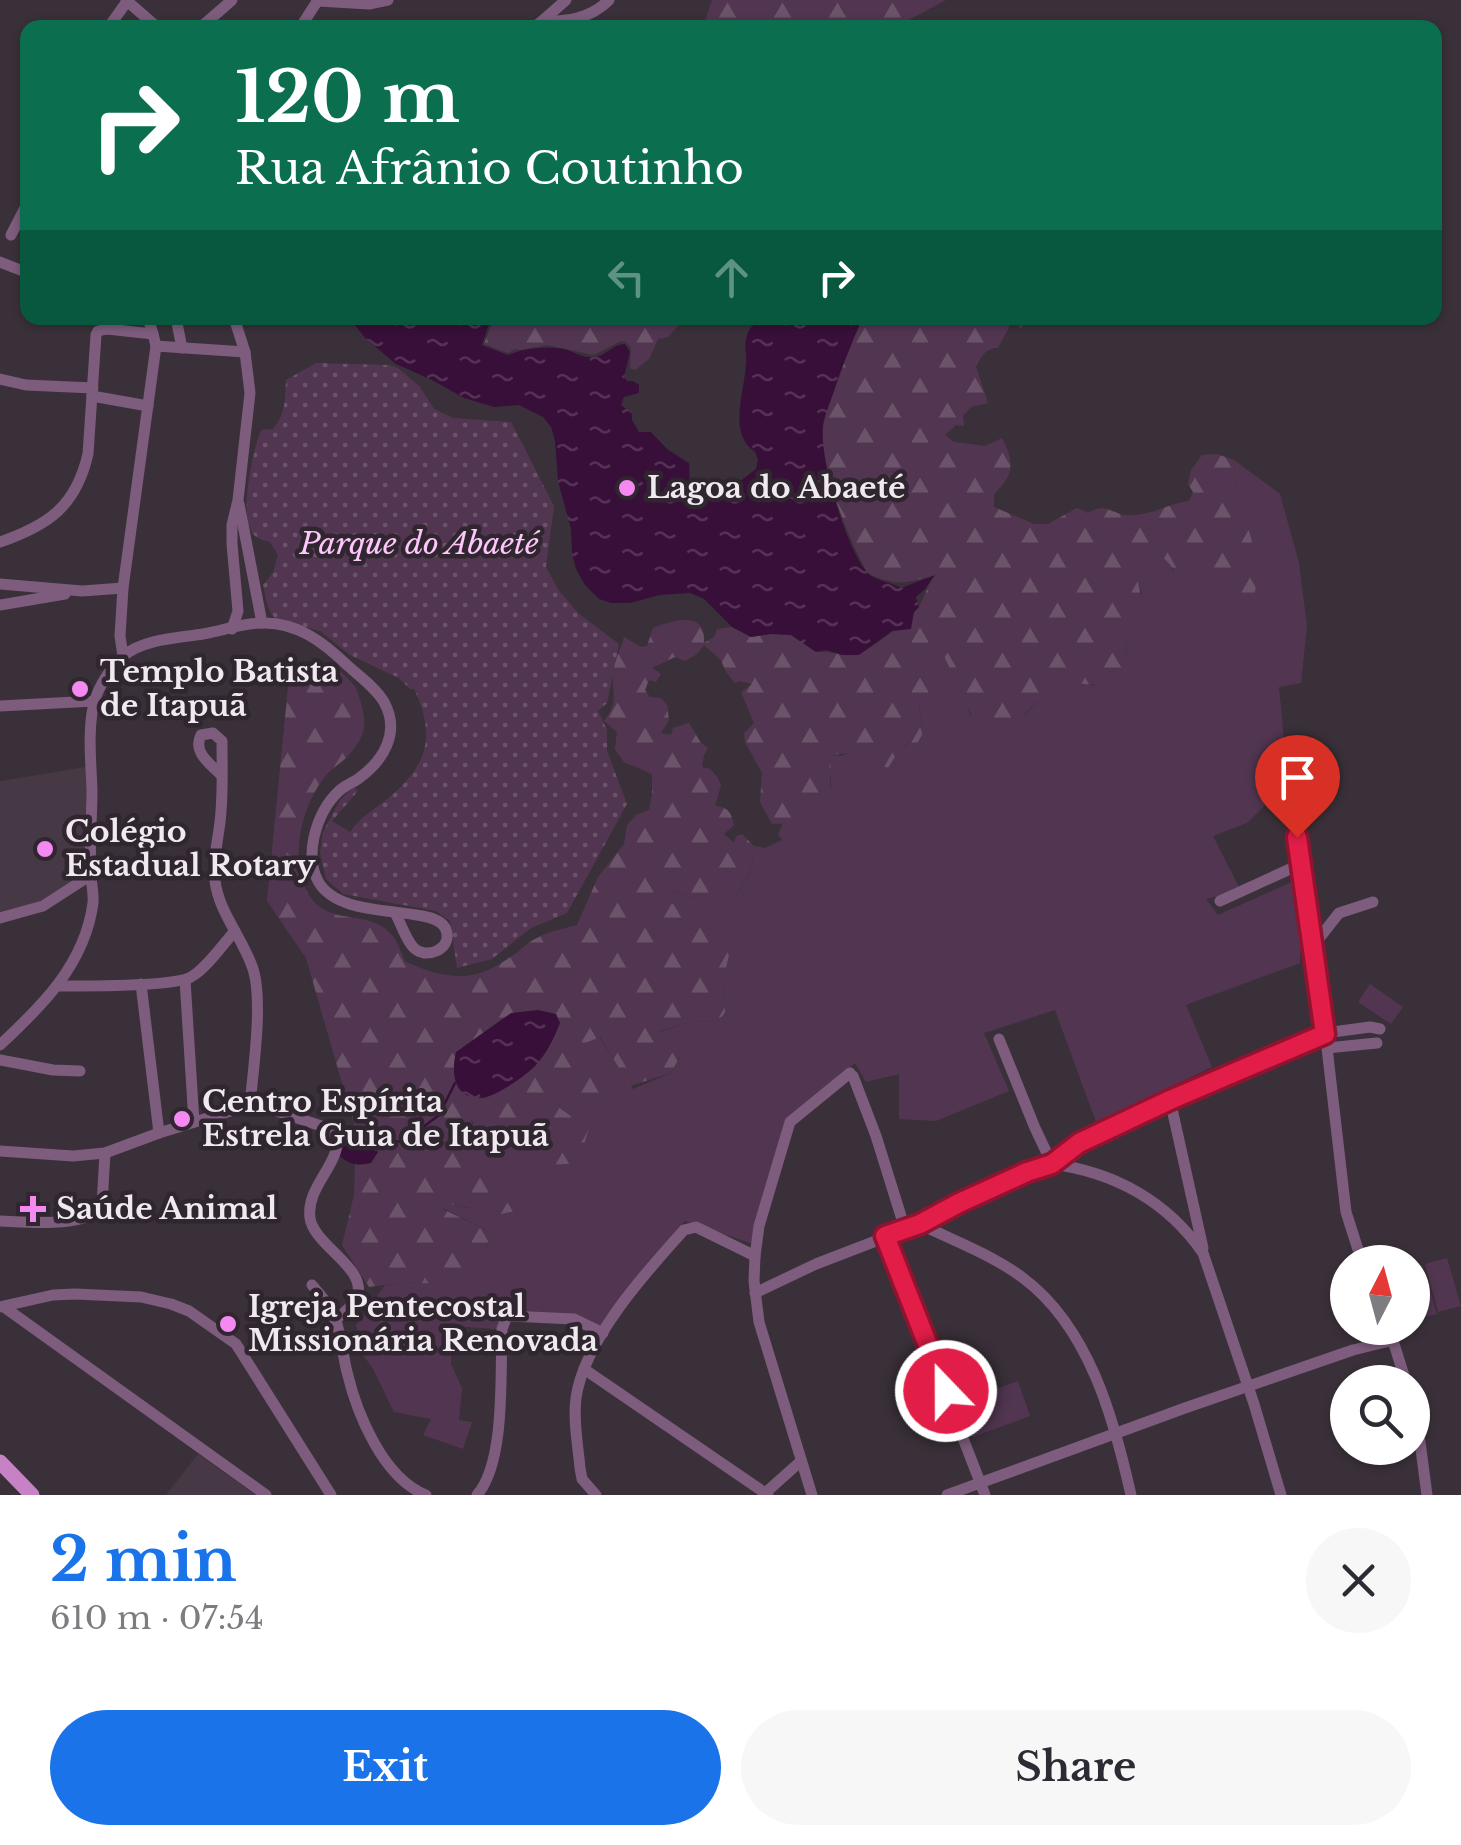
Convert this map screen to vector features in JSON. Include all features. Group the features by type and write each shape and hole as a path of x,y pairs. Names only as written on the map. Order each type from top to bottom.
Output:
{"main road":[{"path":"0,1462 32,1495"}],"street":[{"path":"126,0 149,20"},
{"path":"209,20 232,0"},
{"path":"318,1 374,4 388,0"},
{"path":"543,20 566,0"},
{"path":"583,2 604,4"},
{"path":"568,20 581,18 604,4"},
{"path":"11,236 20,218"},
{"path":"123,656 123,588 155,340 150,325"},
{"path":"177,325 182,348"},
{"path":"234,623 238,603 232,525 250,393 245,352 236,325"},
{"path":"0,542 44,524 62,509 84,472 98,331 107,329 182,348 245,352"},
{"path":"0,379 93,392 148,406"},
{"path":"238,500 262,623"},
{"path":"232,544 248,540"},
{"path":"0,584 82,591"},
{"path":"0,604 123,588"},
{"path":"0,1045 71,968 86,930 93,904 94,701 123,656 144,645 234,623 297,628 324,643 376,692 391,720 387,750 328,804 316,828 313,866 318,881 339,900 395,914 430,916 442,922 447,942 430,954 422,952 413,947 395,914"},
{"path":"0,706 94,701"},
{"path":"222,776 215,878 222,907 252,966 256,983 250,1106"},
{"path":"1288,782 1327,1048 1346,1212 1357,1245"},
{"path":"1220,901 1301,864"},
{"path":"0,918 36,909 91,875"},
{"path":"1373,902 1339,913 1312,940 1338,905 1373,902"},
{"path":"57,986 185,980 196,974 235,931"},
{"path":"185,980 194,1122"},
{"path":"141,984 159,1134"},
{"path":"754,1294 1052,1164 1079,1143 1325,1034 1370,1027 1379,1036 1327,1048"},
{"path":"999,1039 1052,1164"},
{"path":"0,1060 80,1072"},
{"path":"812,1495 766,1350 754,1294 755,1256 759,1226 790,1122 851,1074 876,1136 905,1229"},
{"path":"1170,1100 1204,1253 1280,1495"},
{"path":"0,1151 74,1156 106,1153 250,1106 268,1108 327,1128 338,1137 336,1154 319,1183 310,1218 322,1240 352,1271 359,1285 358,1297 336,1320"},
{"path":"0,1221 51,1222 86,1218 100,1210 106,1153"},
{"path":"1052,1164 1094,1172 1127,1186 1178,1223 1204,1253"},
{"path":"920,1224 1005,1266 1038,1290 1052,1306 1094,1372 1116,1433 1131,1495"},
{"path":"596,1495 582,1478 576,1397 584,1370 603,1333 636,1283 684,1230 696,1227 755,1256"},
{"path":"885,1236 915,1332 984,1489"},
{"path":"312,1285 336,1320 348,1376 370,1436 402,1481 417,1494"},
{"path":"2,1307 53,1296 94,1295 141,1297 189,1311 236,1344 331,1495"},
{"path":"2,1307 266,1495"},
{"path":"477,1495 489,1475 498,1432 502,1329 507,1316 574,1319 603,1333"},
{"path":"947,1495 984,1489 1116,1433 1366,1345"},
{"path":"584,1370 765,1494 801,1462"},
{"path":"1423,1465 1426,1495"}],"shaded area":[{"name":"Colégio Estadual Rotary","path":"91,766 91,875 66,892 0,918 0,781"},
{"path":"198,1454 256,1495 166,1495"}],"green space":[{"path":"712,0 946,0 908,20 706,20"},
{"path":"491,325 679,325 668,337 658,339 649,359 635,370 630,368 631,348 621,341 594,355 547,345 508,353 484,344"},
{"path":"860,325 1010,325 998,348 987,351 976,367 988,403 971,407 963,416 964,426 956,425 945,435 954,442 985,446 1002,438 1010,468 1006,481 994,494 994,507 1034,524 1048,524 1077,508 1088,513 1104,508 1121,514 1150,512 1189,501 1193,492 1188,484 1191,470 1202,455 1217,454 1234,460 1235,481 1259,566 1254,598 1249,599 1213,569 1195,565 1189,577 1178,579 1155,548 1138,554 1138,579 1147,617 1127,639 1124,678 1097,685 1068,681 1050,674 1041,652 1039,668 1044,676 1045,696 1023,715 1019,727 1006,719 1006,731 994,730 982,727 972,715 944,657 932,659 932,667 949,687 945,707 935,712 919,703 922,735 916,745 908,743 899,750 888,768 869,761 870,751 832,755 825,819 810,822 772,824 760,802 762,773 744,733 754,723 741,692 752,684 735,683 721,660 704,645 685,661 675,657 652,668 661,674 656,682 649,680 645,690 667,705 669,720 661,733 671,735 673,728 689,723 708,748 702,767 712,771 721,785 715,806 726,809 733,821 734,825 724,834 734,843 736,836 742,834 754,846 751,867 736,898 714,900 702,894 693,898 671,890 665,899 675,905 695,907 724,929 730,950 724,978 725,1013 717,1022 692,1021 658,1032 681,1055 671,1073 630,1086 600,1037 585,1043 615,1092 612,1106 601,1109 552,1089 541,1095 571,1116 591,1122 578,1163 531,1162 509,1146 501,1122 486,1129 471,1120 475,1134 460,1145 476,1153 518,1192 515,1211 501,1214 441,1202 443,1209 492,1233 486,1247 491,1265 455,1285 404,1282 369,1287 342,1245 354,1195 356,1132 306,958 267,901 290,667 328,661 356,688 364,720 357,744 320,783 303,820 301,874 317,905 329,912 380,925 393,937 405,961 452,976 484,972 538,937 577,925 598,877 624,844 627,825 636,815 649,810 652,794 652,774 624,762 615,749 617,732 604,721 613,702 613,671 624,637 641,647 647,646 653,628 688,620 700,626 704,643 714,637 717,629 732,627 751,637 791,635 816,652 856,655 880,641 916,610 934,576 901,582 868,574 853,543 830,481 822,442 840,371"},
{"name":"Parque do Abaeté","path":"316,363 389,365 420,387 434,409 453,418 511,422 554,506 546,567 559,591 579,614 619,644 607,703 598,711 607,730 607,751 627,804 567,913 531,928 492,959 457,968 450,921 436,911 343,894 326,879 320,852 323,832 340,800 354,787 358,791 332,821 350,832 411,775 419,763 426,737 414,689 350,655 320,631 277,620 267,604 263,585 273,573 278,555 270,542 255,536 250,527 247,500 251,468 261,430 273,429 280,418 286,380"},
{"path":"1234,460 1280,494 1299,563 1307,626 1301,683 1279,687 1288,782 1247,823 1213,836 1241,891 1206,899 1218,915 1303,877 1300,963 1186,1005 1212,1067 1096,1122 1055,1010 984,1033 1009,1091 936,1121 899,1119 899,1074 866,1082 855,1063 790,1122 756,1245 685,1221 602,1326 508,1316 497,1329 452,1326 451,1364 462,1388 459,1420 472,1422 463,1449 423,1435 431,1419 394,1412 361,1353 356,1325 385,1285 455,1285 486,1247 492,1233 443,1208 440,1201 468,1208 518,1192 492,1168 457,1145 474,1134 473,1121 486,1129 501,1121 510,1148 571,1116 540,1095 552,1089 601,1109 614,1092 584,1043 599,1037 633,1089 671,1073 681,1056 657,1033 692,1021 717,1022 725,1013 724,978 730,950 695,907 665,900 670,890 693,898 702,894 714,900 736,898 752,867 754,846 765,848 782,840 778,834 783,823 810,822 831,786 832,755 899,750 922,734 919,702 949,687 932,667 932,659 943,656 955,673 970,715 1006,731 1006,718 1023,716 1045,696 1038,669 1040,650 1064,672 1094,686 1126,657 1127,639 1142,593 1135,577 1138,554 1155,548 1173,572 1195,565 1223,573 1259,566 1235,481"},
{"path":"1370,984 1403,1007 1391,1024 1358,1002"},
{"path":"1447,1258 1461,1306 1438,1312 1430,1282 1430,1263"},
{"path":"1430,1290 1437,1314 1430,1316"},
{"path":"1018,1381 1030,1416 973,1437 960,1402"}],"water":[{"name":"Lagoa do Abaeté","path":"355,325 489,325 482,345 508,355 550,348 596,357 625,344 630,352 624,377 639,385 639,393 624,397 621,405 632,413 639,432 651,432 667,449 689,463 690,484 700,497 735,485 756,469 758,460 742,434 740,423 745,342 753,325 860,325 824,419 825,459 843,523 867,572 901,588 935,575 916,597 919,607 911,629 892,631 859,655 842,655 827,650 816,652 791,635 751,637 732,627 704,599 690,593 630,603 599,599 576,569 571,529 558,481 555,441 543,417 519,405 494,407 464,398 396,364"},
{"path":"538,1010 556,1014 560,1023 536,1065 488,1097 465,1094 454,1076 456,1052 511,1013"},
{"path":"372,1131 379,1136 380,1143 371,1163 354,1164 340,1156 344,1133"}],"waterway":[{"path":"380,1143 405,1141 439,1115 455,1083"}],"place":[{"name":"Lagoa do Abaeté","path":"627,488"},
{"name":"Templo Batista de Itapuã","path":"80,689"},
{"name":"Colégio Estadual Rotary","path":"45,849"},
{"name":"Centro Espírita Estrela Guia de Itapuã","path":"182,1119"},
{"name":"Saúde Animal","path":"33,1209"},
{"name":"Igreja Pentecostal Missionária Renovada","path":"228,1324"}],"route":[{"path":"946,1391 885,1236 1052,1164 1079,1143 1170,1100 1325,1034 1297,837"}]}
